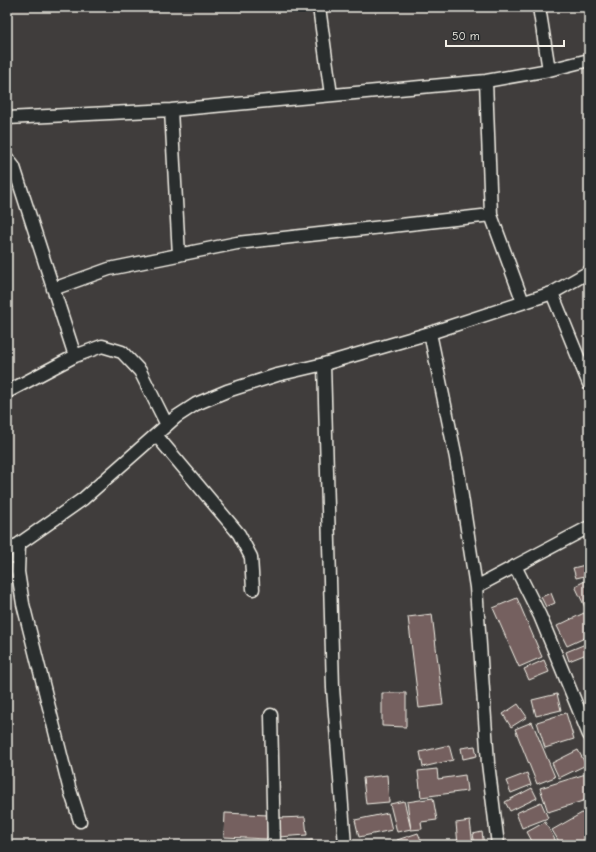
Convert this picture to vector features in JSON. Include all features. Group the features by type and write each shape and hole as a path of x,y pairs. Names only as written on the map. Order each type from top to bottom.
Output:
{"street":[{"path":"319,7 331,95"},
{"path":"539,7 549,70"},
{"path":"7,118 171,110 486,81 549,70 589,60"},
{"path":"486,81 491,215 523,302"},
{"path":"171,110 179,255"},
{"path":"7,158 14,167 76,356"},
{"path":"53,289 109,269 237,243 491,215"},
{"path":"7,550 19,544 83,499 167,425 196,404 227,391 277,375 324,364 430,333 523,302 552,292 589,272"},
{"path":"552,292 589,384"},
{"path":"430,333 456,458 476,587 488,763 498,845"},
{"path":"7,392 76,356 102,346 122,352 140,371 167,425"},
{"path":"324,364 333,688 345,845"},
{"path":"156,435 239,534 251,557 254,589"},
{"path":"476,587 589,527"},
{"path":"19,544 18,572 23,604 69,787 80,821"},
{"path":"515,566 540,616 589,735"},
{"path":"271,715 274,845"}],"building":[{"path":"589,564 589,575 576,578 573,568"},
{"path":"589,579 589,605 585,607 575,586"},
{"path":"551,593 555,603 546,607 541,597"},
{"path":"517,598 542,657 519,667 493,608"},
{"path":"584,613 589,623 589,636 567,646 557,626"},
{"path":"432,614 443,705 419,708 408,617"},
{"path":"588,643 589,653 569,661 566,652"},
{"path":"544,660 549,672 529,680 524,669"},
{"path":"382,693 406,693 406,727 382,726"},
{"path":"557,694 561,710 536,716 532,700"},
{"path":"518,704 527,717 511,727 503,714"},
{"path":"566,713 574,739 545,748 537,722"},
{"path":"532,722 555,777 537,784 515,729"},
{"path":"449,745 453,760 423,767 420,752"},
{"path":"475,746 477,756 463,759 461,748"},
{"path":"578,750 586,765 559,778 552,763"},
{"path":"437,769 438,779 465,775 467,791 421,797 418,771"},
{"path":"527,773 531,785 511,793 506,781"},
{"path":"589,773 589,799 548,812 540,788"},
{"path":"387,775 389,802 366,804 363,778"},
{"path":"532,788 537,798 510,811 505,802"},
{"path":"433,798 437,820 421,822 422,829 411,830 407,802"},
{"path":"404,801 411,829 397,832 390,804"},
{"path":"541,802 548,818 522,828 516,813"},
{"path":"589,809 589,838 577,845 561,845 552,830"},
{"path":"225,813 268,815 267,839 224,837"},
{"path":"388,813 392,830 359,837 355,820"},
{"path":"305,817 307,835 278,837 277,818"},
{"path":"470,821 473,845 458,845 456,823"},
{"path":"545,822 558,845 534,845 527,832"},
{"path":"482,832 484,845 475,845 473,834"},
{"path":"418,833 423,845 399,845 397,840"},
{"path":"312,840 313,845 285,845"},
{"path":"340,840 341,845 321,845 321,844"},
{"path":"363,843 376,844 376,845 363,845"}]}
